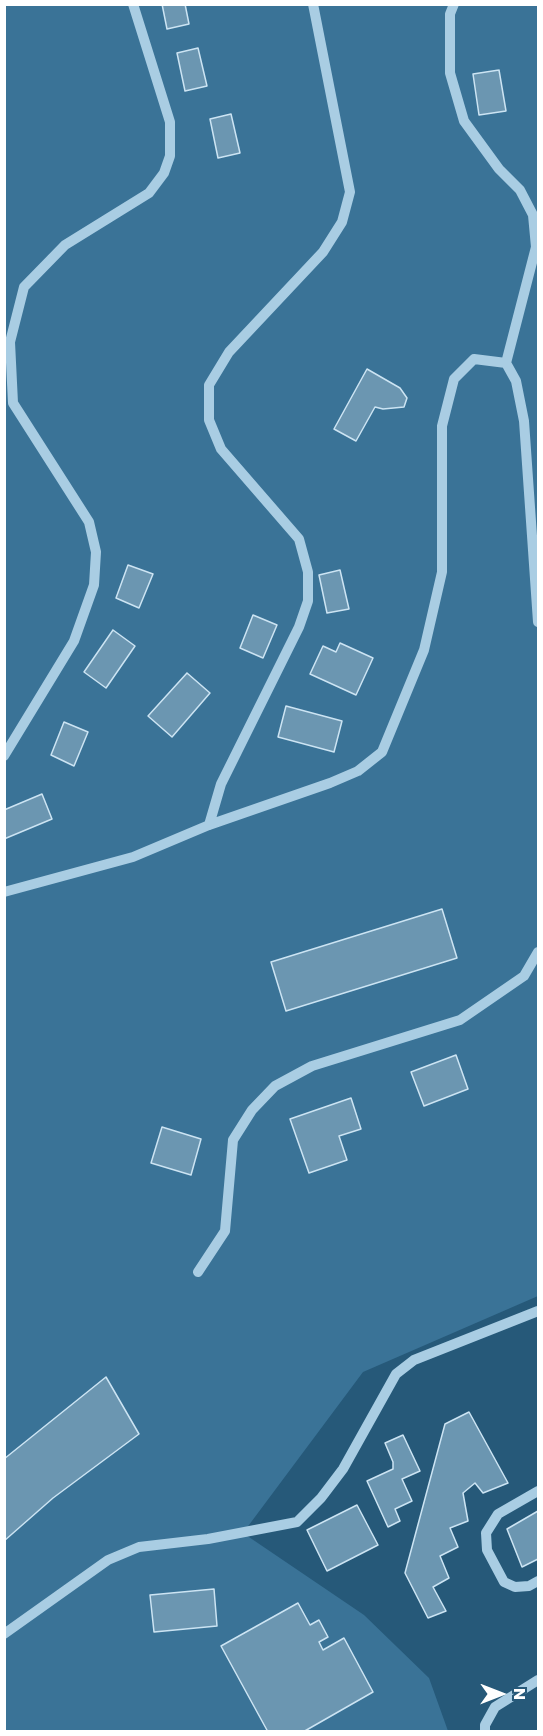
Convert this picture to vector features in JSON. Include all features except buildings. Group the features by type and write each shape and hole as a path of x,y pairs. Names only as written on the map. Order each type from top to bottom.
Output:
{"street":[{"path":"4,756 74,641 94,585 96,552 89,522 13,403 10,342 24,286 65,245 149,193 165,173 170,156 170,122 134,4"},
{"path":"208,825 221,784 299,627 308,601 308,572 299,539 221,449 208,420 208,385 229,352 323,252 342,222 350,192 313,4"},
{"path":"454,4 450,14 450,73 464,121 499,169 520,190 534,215 536,247 506,363 516,381 524,421 538,622"},
{"path":"4,892 133,857 208,825 358,771 382,752 424,650 442,572 442,426 454,379 474,359 506,363"},
{"path":"198,1272 225,1231 233,1140 252,1110 275,1086 312,1066 460,1020 524,976 538,952"},
{"path":"4,1634 108,1560 139,1547 208,1539 297,1522 321,1498 343,1470 396,1374 414,1360 538,1311"},
{"path":"538,1491 498,1514 486,1533 487,1550 504,1582 514,1587 529,1586 538,1581"},
{"path":"485,1731 485,1725 495,1707 538,1680"}],"shaded area":[{"path":"5,5 538,5 538,1296 363,1372 243,1533 364,1615 429,1678 448,1731 5,1732"}]}
